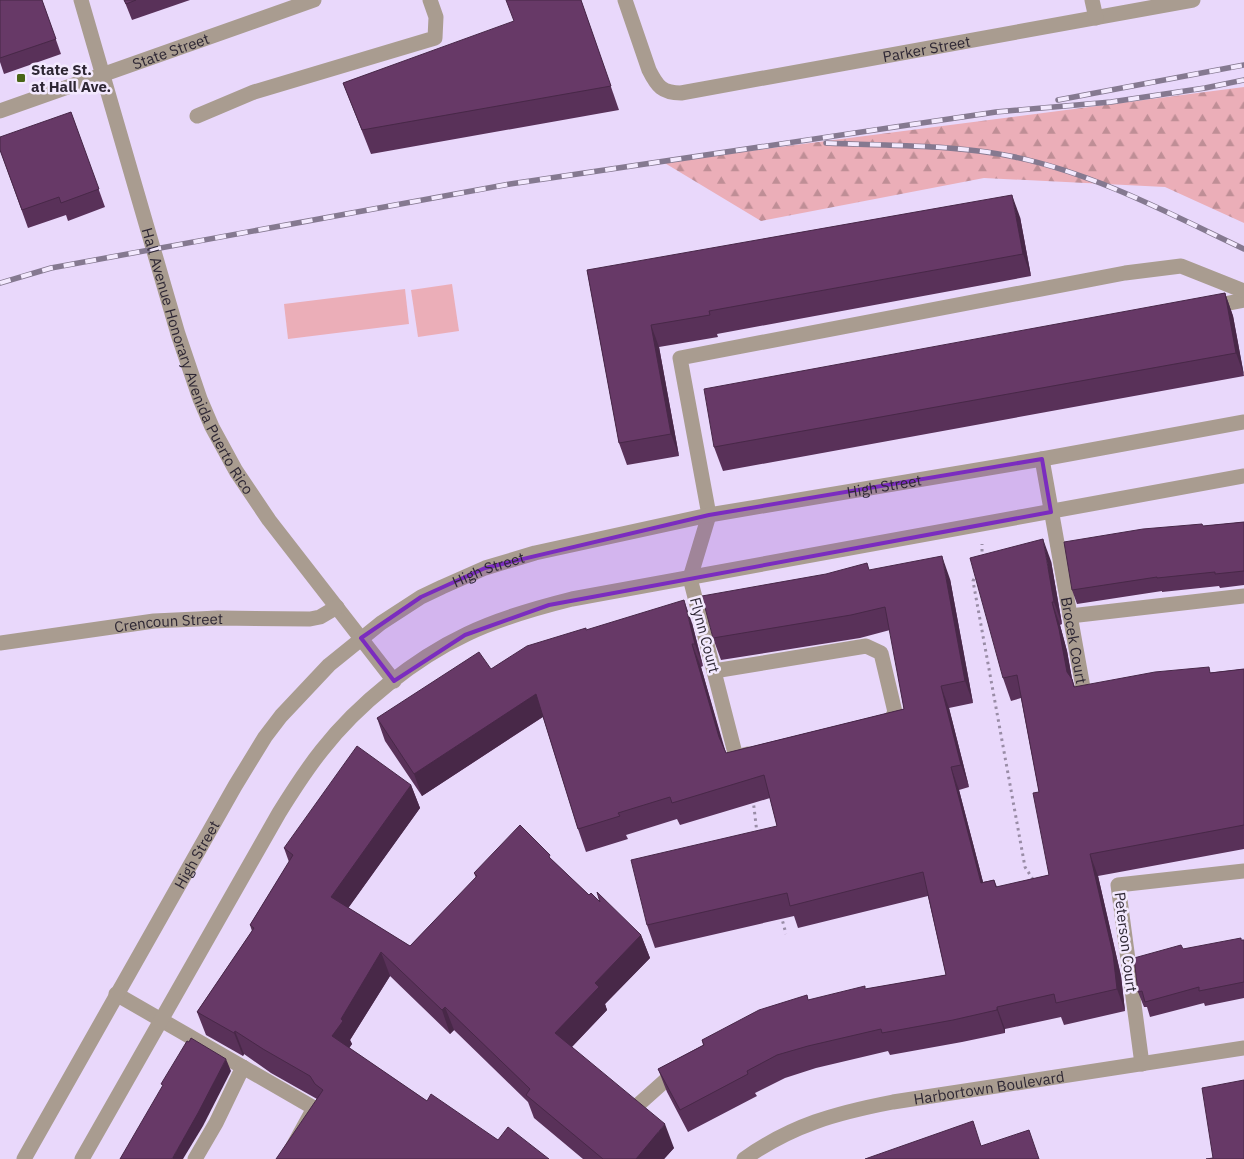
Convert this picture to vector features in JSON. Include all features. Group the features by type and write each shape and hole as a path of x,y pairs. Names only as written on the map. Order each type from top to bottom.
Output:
{"street":[{"name":"Hall Avenue Honorary Avenida Puerto Rico","path":"81,0 178,334 200,399 212,427 252,496 394,680"},
{"name":"State Street","path":"0,111 314,0"},
{"path":"197,116 254,92 435,38 436,17 430,0"},
{"name":"Parker Street","path":"625,0 654,81 670,93 681,93 1193,0"},
{"path":"1092,0 1096,18"},
{"path":"709,515 694,406 680,358 1125,273 1181,266 1244,291"},
{"path":"1195,309 1244,300"},
{"name":"High Street","path":"24,1159 116,994 265,737 280,716 329,665 381,623 421,598 485,568 535,553 709,515 1042,459 1244,422"},
{"name":"Brocek Court","path":"1042,459 1084,693 1112,690"},
{"path":"82,1159 294,789 322,750 365,705 394,680 448,644 503,619 572,600 1244,476"},
{"name":"Flynn Court","path":"709,515 690,578 736,757 764,751"},
{"path":"1070,616 1244,596"},
{"name":"Crencoun Street","path":"0,643 154,621 218,618 310,619 324,615 337,607"},
{"path":"714,671 866,646 881,653 895,712 888,725 869,729"},
{"name":"Peterson Court","path":"1142,1064 1118,885 1244,872"},
{"path":"116,994 314,1108 286,1159"},
{"name":"Harbortown Boulevard","path":"744,1159 783,1135 844,1111 902,1100 1244,1048"},
{"path":"638,1104 680,1067 689,1062"},
{"path":"195,1159 216,1123 243,1067"}],"path":[{"path":"978,525 983,546 982,561"},
{"path":"979,567 973,581 1026,867 1036,884"},
{"path":"752,792 759,842"},
{"path":"781,915 786,934"}],"highlighted area":[{"path":"1042,459 1051,512 549,605 465,635 394,681 361,638 421,597 485,568 709,515"}],"green space":[{"path":"1244,87 1244,223 1165,187 984,178 761,221 663,162"},
{"path":"452,284 459,331 418,337 411,290"},
{"path":"405,289 409,324 288,339 284,304"}],"building":[{"path":"0,0 42,0 56,39 0,58"},
{"path":"124,0 136,0 126,4"},
{"path":"506,0 581,0 611,86 362,130 343,83 514,21"},
{"path":"71,112 99,189 61,203 59,197 22,210 0,150 0,137"},
{"path":"1012,195 1023,254 709,311 710,315 651,325 671,434 619,443 587,270"},
{"path":"1225,293 1236,353 714,447 704,389"},
{"path":"1244,522 1244,571 1157,577 1072,590 1064,542 1143,529"},
{"path":"1043,539 1054,602 1052,602 1067,672 1072,679 1074,687 1155,672 1209,667 1210,673 1244,669 1244,825 1090,854 1113,954 1117,989 1056,1003 1054,994 997,1007 997,1010 953,1020 882,1033 881,1029 808,1046 777,1055 747,1071 748,1074 680,1110 658,1069 704,1045 702,1040 759,1010 807,995 808,1000 865,986 865,989 946,975 923,872 790,906 787,893 647,925 631,860 777,826 764,775 672,803 670,797 618,813 620,816 578,829 536,694 414,774 377,718 479,652 491,669 527,646 684,600 695,644 692,644 719,737 726,753 904,709 885,607 851,615 713,638 702,596 826,574 867,563 869,570 942,556 965,681 941,686 961,765 951,767 981,883 994,880 996,887 1049,875 1033,793 1039,792 1017,675 1003,678 970,558"},
{"path":"357,746 411,785 331,897 410,946 477,876 474,873 520,825 550,855 549,857 589,895 591,893 600,902 597,892 641,935 595,983 599,987 555,1033 665,1124 636,1159 603,1159 526,1095 530,1089 445,1007 442,1010 381,952 341,1019 343,1021 332,1036 427,1101 431,1094 498,1140 508,1127 549,1159 276,1159 323,1090 315,1084 310,1076 235,1031 234,1033 197,1012 254,928 250,925 293,855 284,848"},
{"path":"1241,938 1241,940 1244,940 1244,982 1199,991 1199,987 1145,1002 1142,991 1138,992 1134,958 1181,945 1183,949"},
{"path":"191,1038 226,1059 172,1159 120,1159 163,1085 161,1084 187,1041 189,1042"},
{"path":"1244,1080 1244,1159 1206,1159 1213,1158 1202,1088"},
{"path":"973,1121 981,1146 1029,1130 1039,1159 865,1159"}],"railway":[{"path":"1058,100 1244,65"},
{"path":"0,283 51,268 510,184 996,112 1111,102 1205,88 1244,80"},
{"path":"826,143 921,146 969,150 1045,164 1104,184 1244,249"}],"place":[{"name":"State St. at Hall Ave.","path":"21,78"}]}
